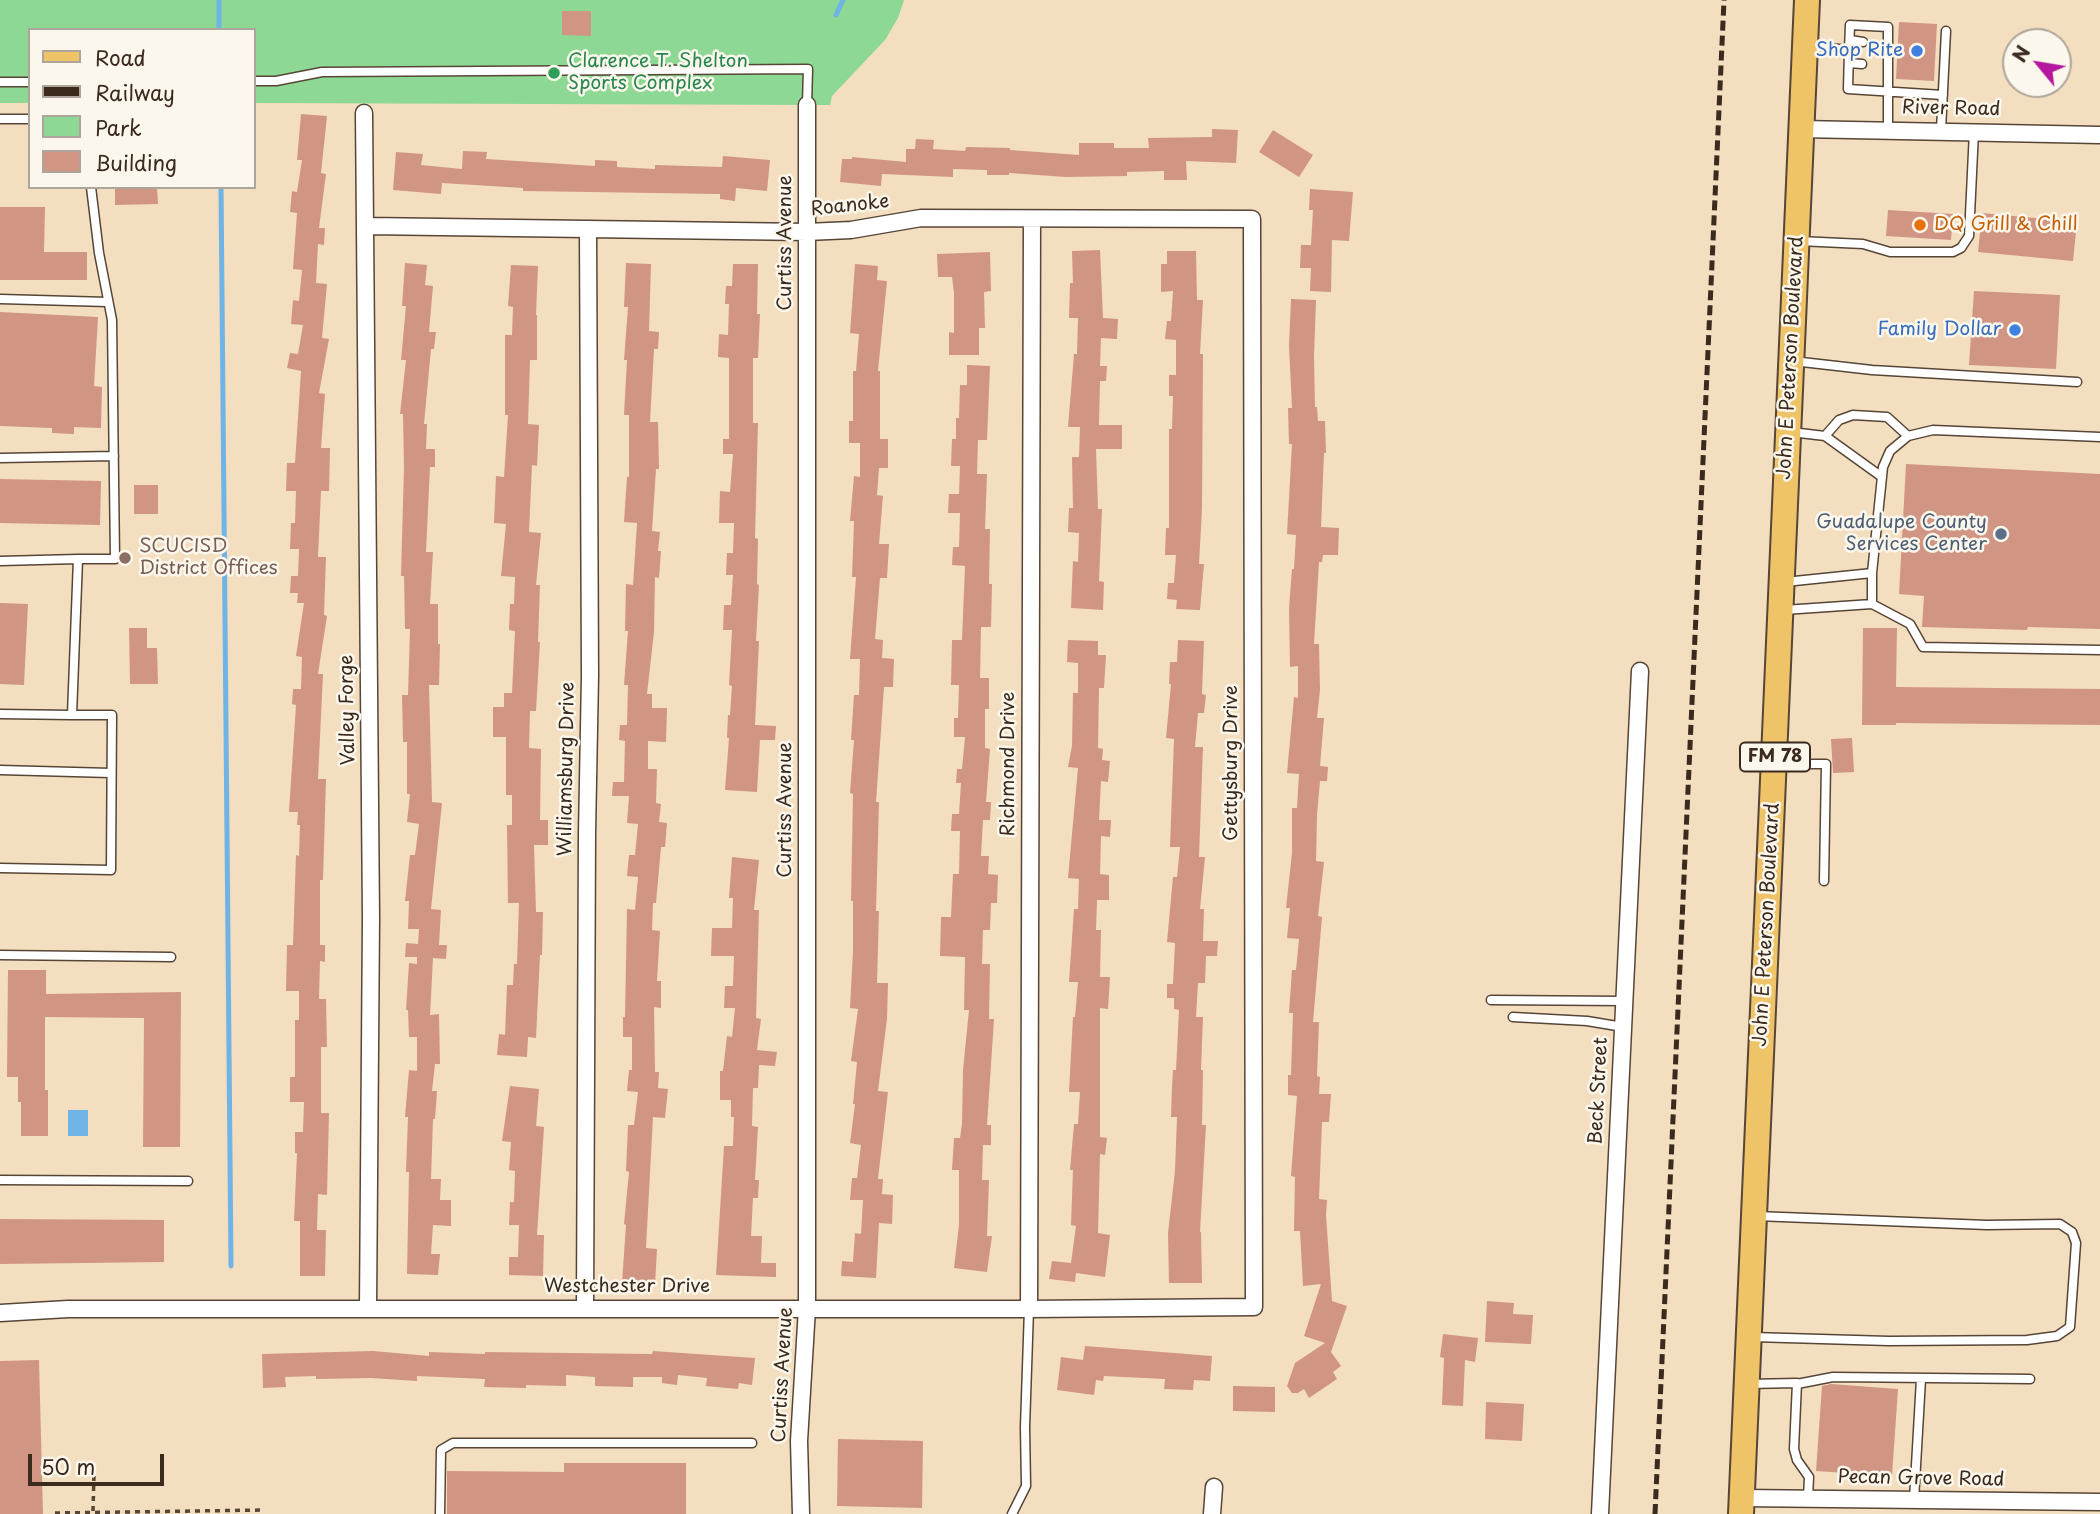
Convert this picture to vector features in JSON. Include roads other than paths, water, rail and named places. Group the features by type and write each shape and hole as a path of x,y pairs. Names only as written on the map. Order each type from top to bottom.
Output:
{"main road":[{"name":"John E Peterson Boulevard","path":"1741,1506 1807,0"}],"street":[{"name":"Curtiss Avenue","path":"801,1514 799,1441 807,1308 807,105"},
{"name":"Valley Forge","path":"364,113 371,904 368,1308"},
{"name":"River Road","path":"1801,129 2100,135"},
{"name":"Roanoke","path":"367,226 807,232 851,230 921,218 1252,219"},
{"name":"Richmond Drive","path":"1029,1309 1032,219"},
{"name":"Gettysburg Drive","path":"1252,219 1254,1307"},
{"name":"Williamsburg Drive","path":"585,1307 590,676 588,231"},
{"name":"Beck Street","path":"1600,1514 1640,671"},
{"name":"Westchester Drive","path":"0,1313 68,1309 1254,1307"},
{"path":"1212,1514 1214,1487"},
{"name":"Pecan Grove Road","path":"1741,1506 1808,1498 2100,1502"}],"lane":[{"path":"1888,129 1888,92 1883,66 1888,27 1850,25 1848,89 1888,92 1943,94"},
{"path":"1941,130 1946,30"},
{"path":"1850,40 1863,42"},
{"path":"1805,46 1849,50"},
{"path":"1849,63 1862,64"},
{"path":"256,81 276,81 322,72 808,69 807,105"},
{"path":"0,82 28,82"},
{"path":"0,119 28,118"},
{"path":"1796,241 1863,244 1890,252 1953,252 1961,248 1969,236 1974,131"},
{"path":"0,561 115,559 112,320 99,254 91,189"},
{"path":"0,299 108,302"},
{"path":"1790,361 1885,371 2077,382"},
{"path":"1825,436 1839,420 1853,415 1886,417 1908,436"},
{"path":"1872,604 1872,573 1883,467 1890,451 1908,436 1933,430 2100,437"},
{"path":"1787,431 1825,436 1882,477"},
{"path":"0,458 114,456"},
{"path":"72,715 78,559"},
{"path":"1783,583 1872,573"},
{"path":"1781,610 1872,604 1910,624 1923,647 2100,650"},
{"path":"0,714 112,715 111,870 0,868"},
{"path":"1774,764 1826,764 1824,881"},
{"path":"0,770 111,773"},
{"path":"0,955 171,957"},
{"path":"1491,1000 1624,1001"},
{"path":"1513,1017 1587,1021 1623,1027"},
{"path":"0,1180 188,1181"},
{"path":"1749,1337 1889,1341 2027,1340 2057,1335 2070,1327 2076,1243 2072,1232 2060,1224 1987,1225 1754,1216"},
{"path":"1012,1514 1026,1486 1024,1427 1029,1309"},
{"path":"1747,1384 1797,1384 1833,1377 1921,1380 2030,1379"},
{"path":"1914,1500 1921,1380"},
{"path":"1797,1384 1794,1449 1797,1460 1809,1477 1808,1498"},
{"path":"440,1514 441,1450 453,1443 752,1443"}],"water":[{"path":"68,1110 88,1110 88,1136 68,1136"}],"waterway":[{"path":"219,0 219,28"},
{"path":"836,15 843,0"},
{"path":"221,189 231,1266"}],"railway":[{"path":"1655,1514 1724,0"}],"place":[{"name":"Shop Rite","path":"1917,51"},
{"name":"Clarence T. Shelton Sports Complex","path":"554,73"},
{"name":"DQ Grill & Chill","path":"1920,225"},
{"name":"Family Dollar","path":"2015,330"},
{"name":"Guadalupe County Services Center","path":"2001,534"},
{"name":"SCUCISD District Offices","path":"125,558"}]}
